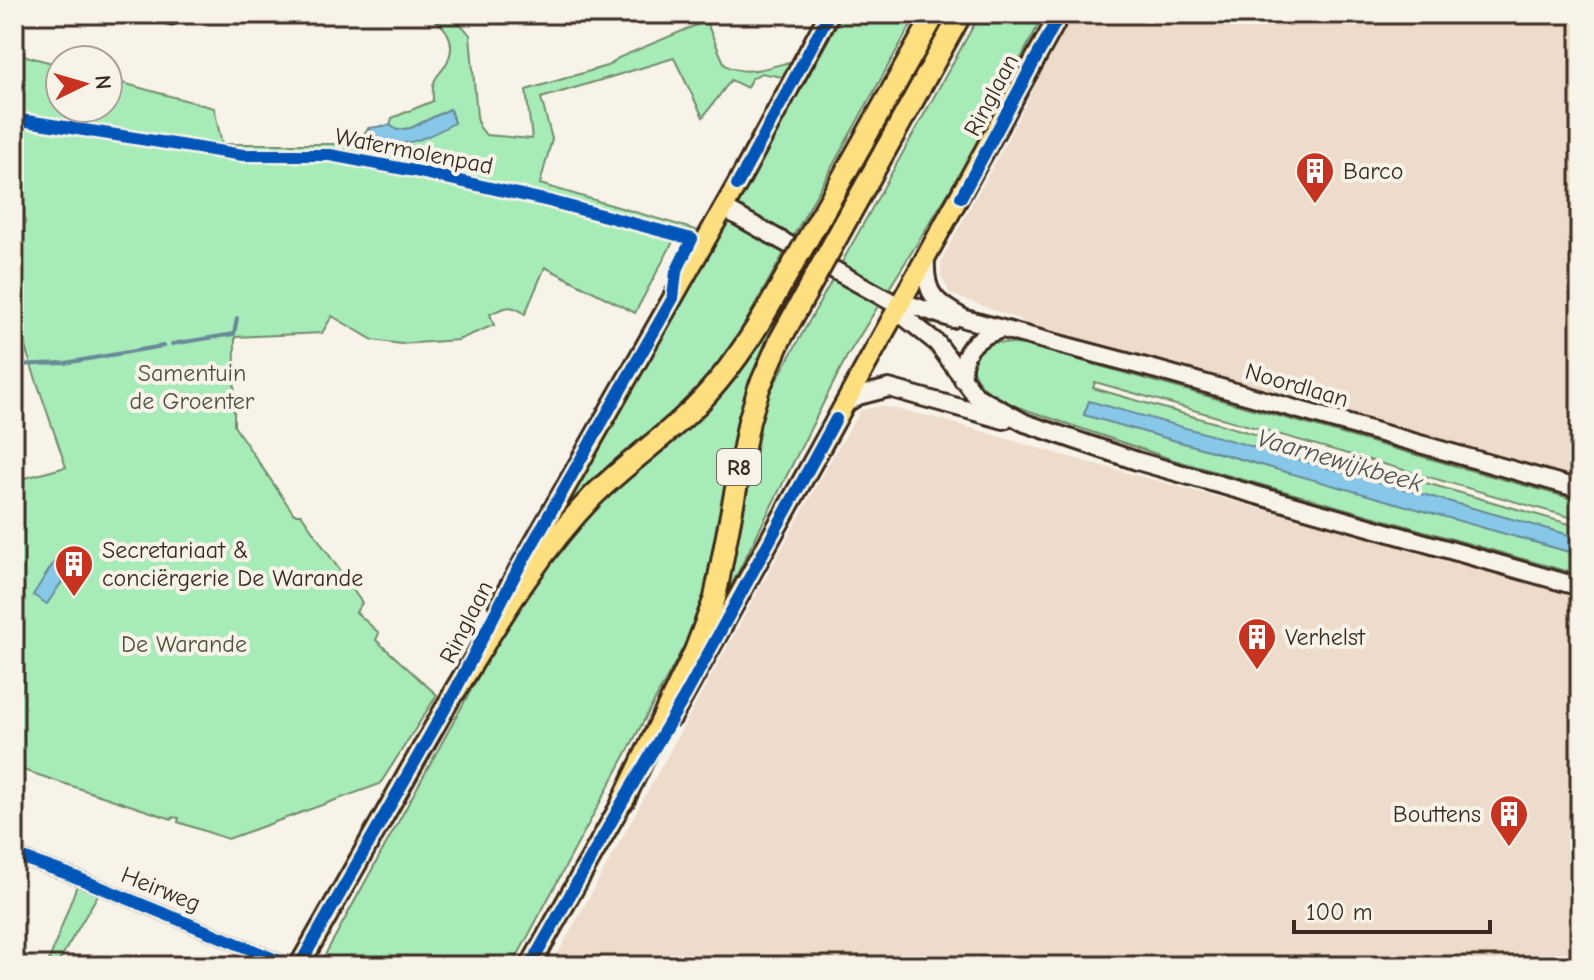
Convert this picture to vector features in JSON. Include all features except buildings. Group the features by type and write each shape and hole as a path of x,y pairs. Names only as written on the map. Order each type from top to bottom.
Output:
{"highway":[{"path":"455,691 529,572 562,531 594,495 706,395 758,327 935,14"},
{"name":"R8","path":"623,801 695,651 715,598 749,421 759,388 780,340 961,14"}],"main road":[{"name":"Ringlaan","path":"299,966 455,691 517,571 582,461 829,14"},
{"name":"Ringlaan","path":"530,966 685,696 1060,14"}],"street":[{"path":"157,14 172,18"},
{"name":"Noordlaan","path":"723,208 899,306 908,304 943,317 965,319"},
{"name":"Noordlaan","path":"926,258 925,274 931,294 941,306 965,319 1580,489"},
{"name":"Noordlaan","path":"899,306 902,315 937,343 964,382 983,401 1025,423 1137,461 1580,587"},
{"path":"964,382 962,368 965,353 985,334 999,330"},
{"name":"Noordlaan","path":"843,406 858,396 889,388 1007,421 1025,423"},
{"name":"Heirweg","path":"14,855 68,874 291,966"}],"shaded area":[{"path":"1072,14 1580,14 1580,484 1035,329 1021,320 950,294 941,276 944,255"},
{"path":"881,406 933,417 1080,460 1580,595 1580,966 551,966 834,454 861,410"}],"green space":[{"name":"De Warande","path":"420,14 448,17 470,35 477,116 479,126 486,135 532,139 526,90 610,65 618,58 706,21 725,65 733,69 749,71 790,62 782,77 761,73 751,79 747,88 731,80 703,117 674,58 541,98 552,139 540,184 696,230 693,235 492,183 340,153 259,153 259,161 332,160 476,186 675,238 635,313 545,267 525,314 512,307 500,310 490,314 494,325 458,340 401,344 373,340 332,316 322,333 235,337 234,426 294,514 301,514 362,603 356,612 379,633 376,640 437,695 380,784 228,839 178,822 179,818 172,819 14,767 14,481 66,467 14,315 14,53 44,61 44,124 124,124 124,83 214,108 222,144 354,144 369,128 372,134 454,123 450,109 411,128 397,130 390,125 392,118 433,101 434,82 449,57 448,33 429,17"},
{"path":"843,14 917,14 720,368 663,424 563,513"},
{"path":"980,14 1044,14 965,166 846,358 716,616 762,406"},
{"path":"781,304 788,307 697,622 512,966 331,966 326,963 325,955 499,639 550,558 596,505 698,419 746,363"},
{"path":"996,342 1025,345 1580,501 1580,520 1095,382 1093,388 1580,527 1580,538 1089,402 1084,414 1580,555 1580,575 1174,460 1003,402 984,388 973,371 972,363 983,348"},
{"path":"77,885 99,893 56,966 47,966"}],"water":[{"path":"450,109 454,123 409,142 379,141 369,128 390,125 397,130 411,128"},
{"path":"1089,401 1580,538 1580,555 1084,415"},
{"path":"54,562 69,571 47,604 33,595"}],"waterway":[{"path":"172,344 234,334 237,318"},
{"path":"14,365 65,363 163,346"}],"cycle path":[{"path":"737,185 829,14"},
{"path":"961,197 1060,14"},
{"name":"Watermolenpad","path":"14,119 243,155 330,155 549,201 692,239 676,272 673,298 517,571 455,691 299,966"},
{"path":"530,966 685,696 836,419"},
{"path":"14,855 68,874 291,966"}],"place":[{"name":"Barco","path":"1315,205"},
{"name":"Secretariaat & conciërgerie De Warande","path":"74,598"},
{"name":"Verhelst","path":"1257,671"},
{"name":"Bouttens","path":"1509,848"}],"park label":[{"name":"Samentuin de Groenter","path":"192,387"}],"water label":[{"name":"Vaarnewijkbeek","path":"1340,460"}]}
